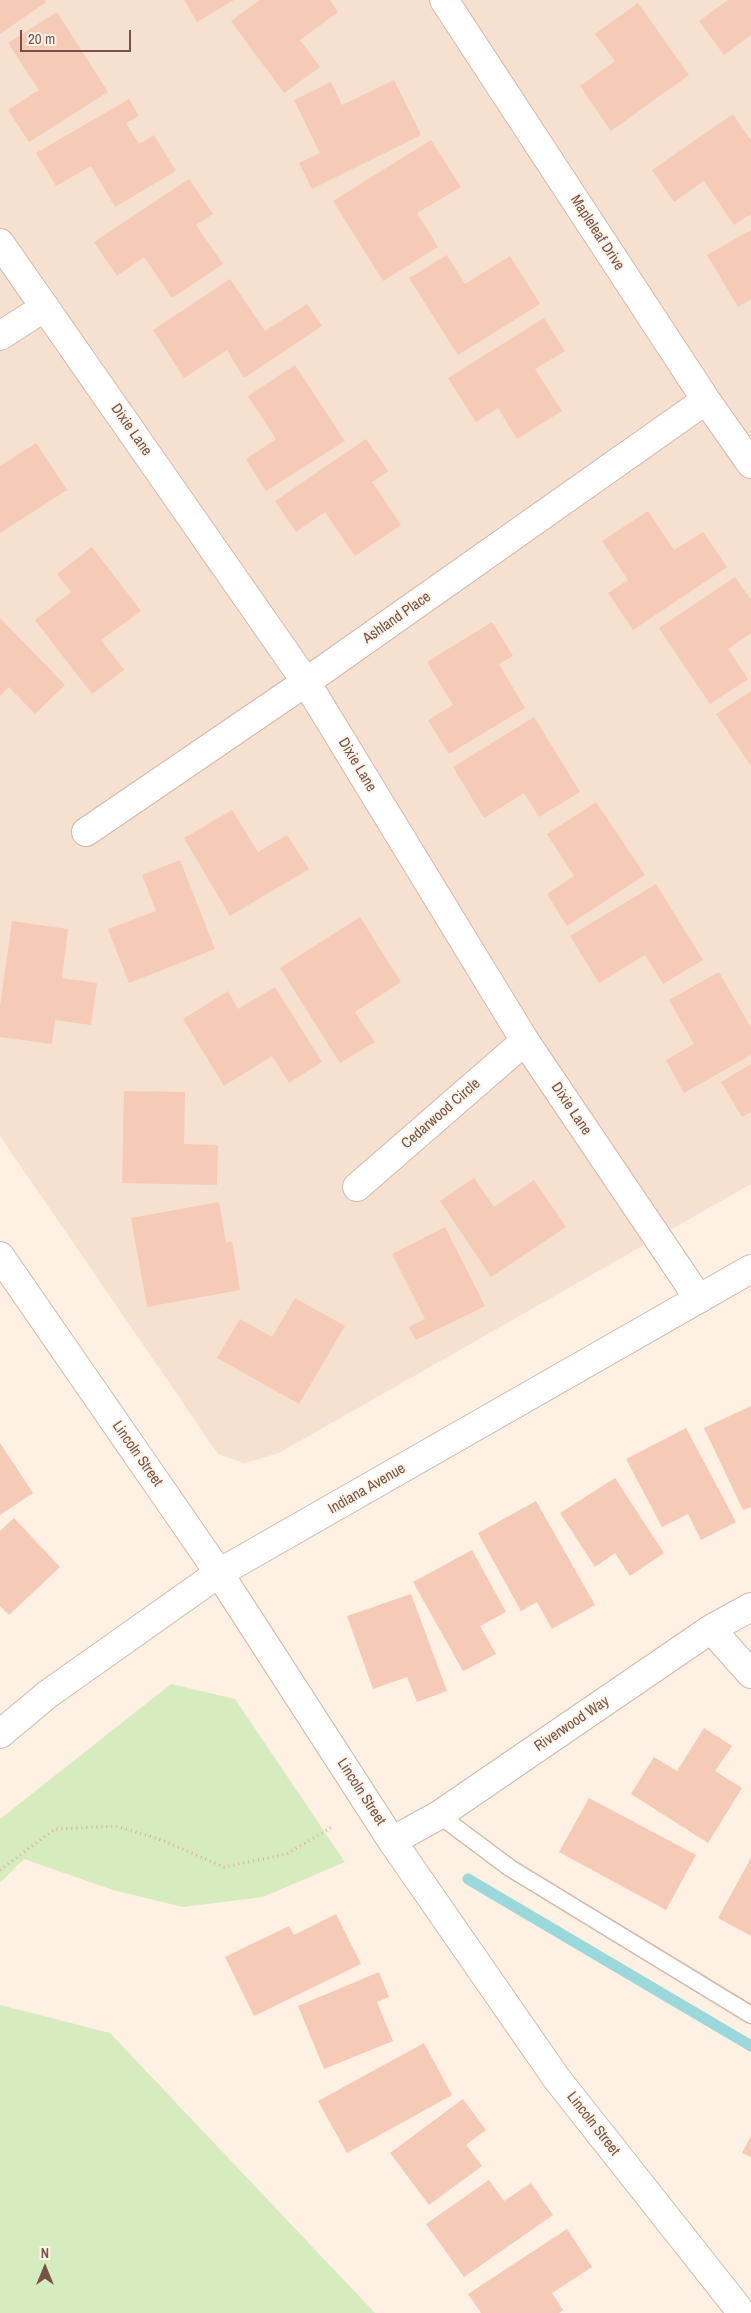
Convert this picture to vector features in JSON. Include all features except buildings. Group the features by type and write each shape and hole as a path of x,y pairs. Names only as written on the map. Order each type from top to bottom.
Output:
{"street":[{"name":"Mapleleaf Drive","path":"454,3 706,400 751,464"},
{"name":"Dixie Lane","path":"0,243 306,682 525,1041 699,1299"},
{"path":"0,336 45,307"},
{"name":"Ashland Place","path":"86,832 306,682 706,400"},
{"name":"Cedarwood Circle","path":"357,1187 525,1041"},
{"name":"Lincoln Street","path":"0,1256 219,1573 392,1841 557,2078 742,2313"},
{"name":"Indiana Avenue","path":"0,1734 48,1694 219,1573 751,1269"},
{"name":"Riverwood Way","path":"392,1841 439,1815 712,1629 751,1607"},
{"path":"712,1629 751,1674"}],"lane":[{"path":"439,1815 510,1868 751,2015"}],"path":[{"path":"0,1870 55,1829 116,1826 162,1840 224,1867 287,1854 332,1827"}],"shaded area":[{"path":"0,0 751,0 751,1184 279,1453 244,1463 218,1454 0,1136"}],"green space":[{"path":"171,1684 235,1699 345,1862 263,1897 183,1907 113,1890 24,1859 0,1883 0,1819"},
{"path":"0,2005 110,2033 375,2313 0,2313"}],"waterway":[{"path":"468,1879 751,2046"}]}
